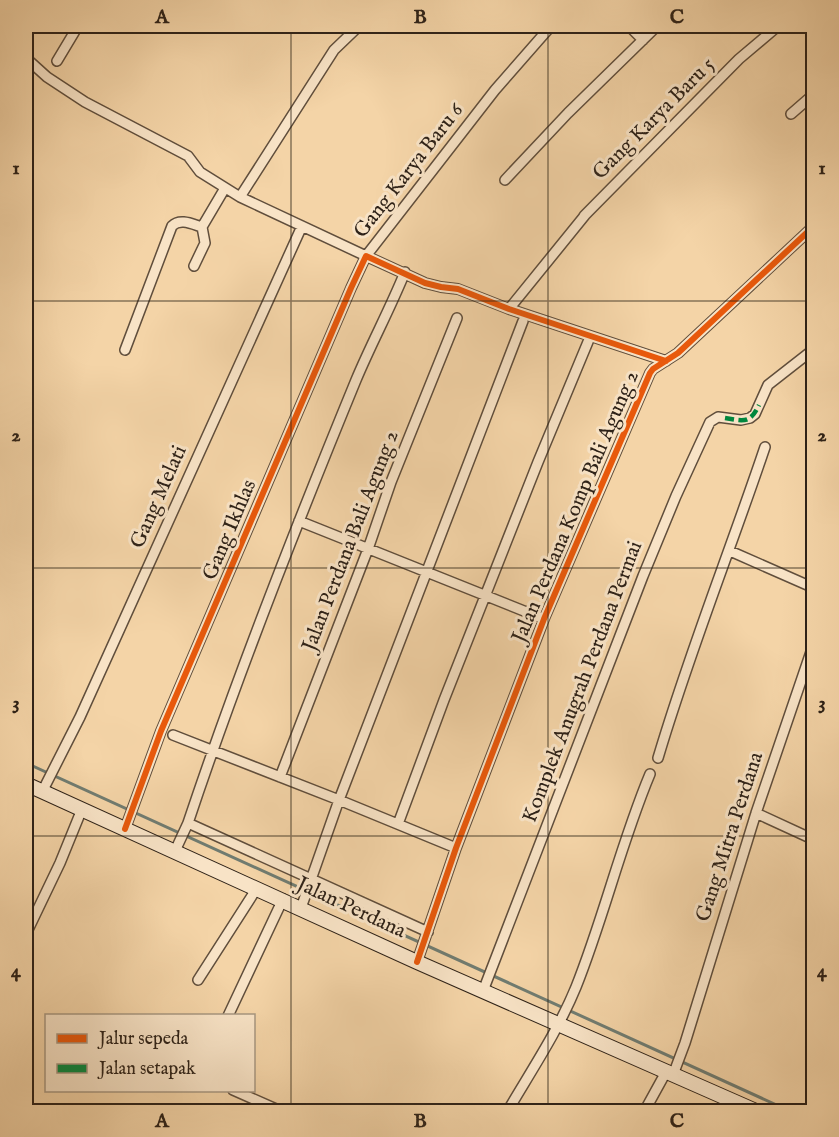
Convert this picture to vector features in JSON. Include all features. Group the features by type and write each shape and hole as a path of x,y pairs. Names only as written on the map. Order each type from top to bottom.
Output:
{"street":[{"path":"57,61 78,26"},
{"path":"253,26 259,26"},
{"path":"240,198 334,50 359,26"},
{"name":"Gang Karya Baru 6","path":"26,58 47,77 86,102 188,156 200,172 240,198 366,256 488,99 551,26"},
{"path":"629,26 643,40"},
{"path":"505,180 568,112 657,26"},
{"name":"Gang Karya Baru 5","path":"508,309 585,215 739,59 778,26"},
{"path":"790,114 813,94"},
{"path":"194,266 205,243 202,227 225,188"},
{"path":"125,350 172,226 182,222 202,227"},
{"name":"Gang Melati","path":"45,787 80,717 302,226"},
{"name":"Jalan Perdana Komp Bali Agung 2","path":"418,958 456,848 544,619 650,373 678,352 813,226"},
{"path":"366,256 425,283 441,288 458,289 508,309 666,361"},
{"name":"Gang Ikhlas","path":"127,824 183,680 366,256"},
{"path":"177,848 299,521 357,377 404,275"},
{"name":"Jalan Perdana Bali Agung 2","path":"280,777 368,549 391,482 457,318"},
{"path":"302,906 339,800 523,321"},
{"path":"398,824 444,700 590,337"},
{"name":"Komplek Anugrah Perdana Permai","path":"485,987 643,576 710,422 715,418 741,420 750,418 755,414 768,385 813,349"},
{"path":"658,758 680,686 730,551 765,447"},
{"path":"299,521 544,619"},
{"path":"730,551 813,588"},
{"name":"Gang Mitra Perdana","path":"644,1112 672,1072 685,1043 756,813 813,643"},
{"path":"173,735 456,848"},
{"path":"507,1112 560,1021 576,986 636,807 650,774"},
{"name":"Jalan Perdana","path":"26,784 45,787 82,809 127,824 257,888 485,987 758,1112"},
{"path":"26,934 60,863 82,809"},
{"path":"756,813 808,837"},
{"path":"187,824 428,934"},
{"path":"198,980 257,888"},
{"path":"229,1014 284,899"},
{"path":"238,1092 283,1112"}],"waterway":[{"path":"26,763 792,1112"}],"marked path":[{"path":"725,418 746,420 753,415 759,405"}],"cycle path":[{"path":"417,962 456,848 544,619 650,373 678,353 814,226"},
{"path":"125,829 161,731 366,256 425,283 458,289 509,309 666,361"}]}
